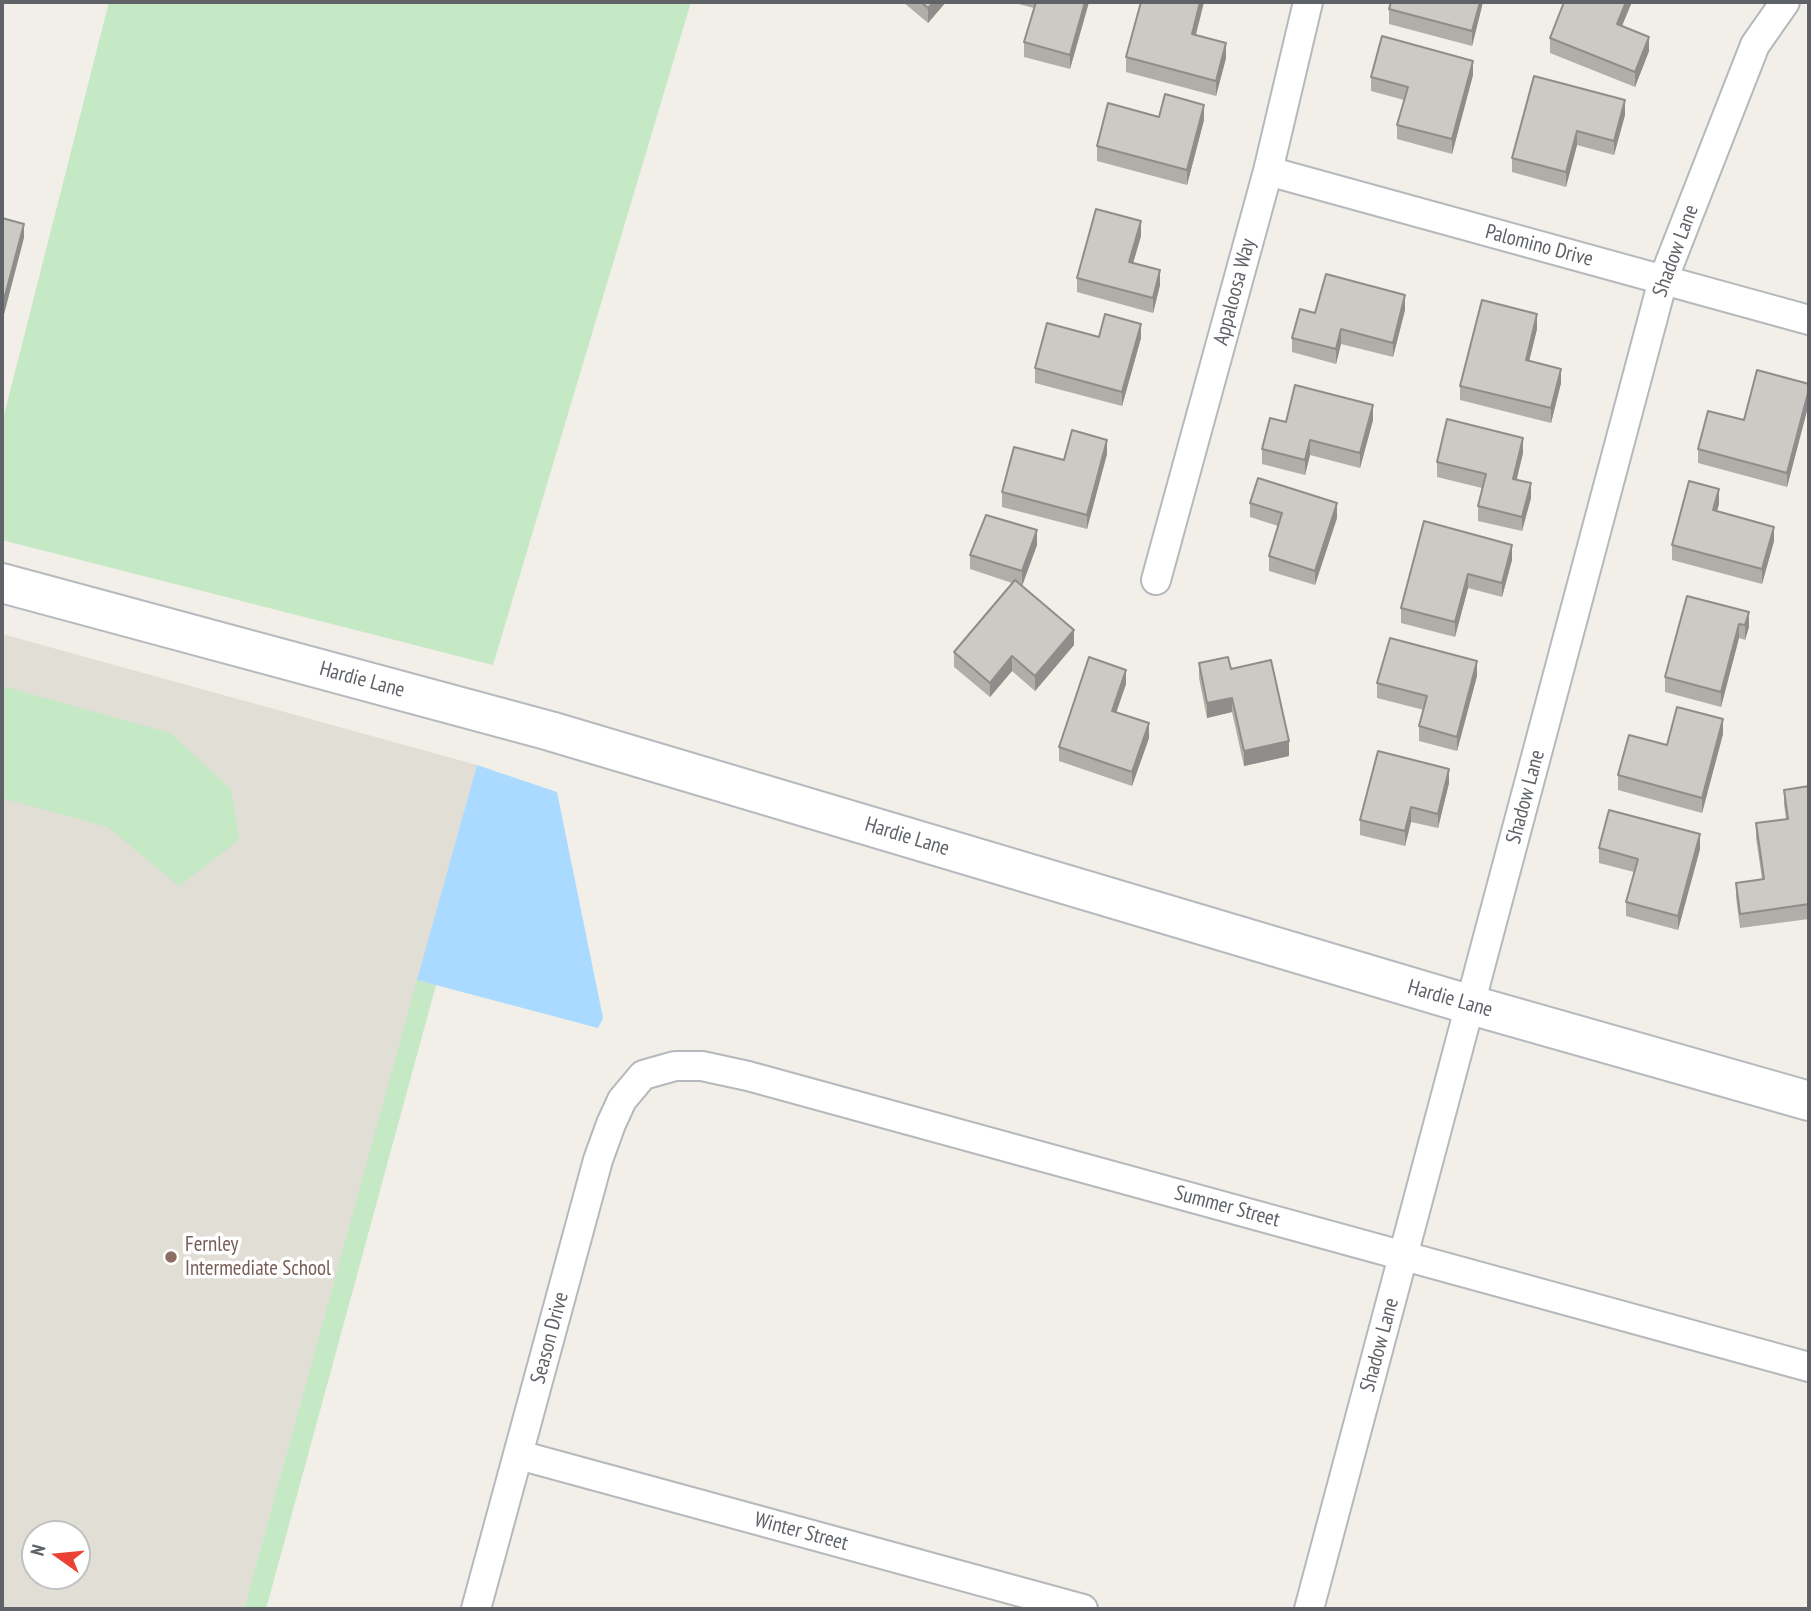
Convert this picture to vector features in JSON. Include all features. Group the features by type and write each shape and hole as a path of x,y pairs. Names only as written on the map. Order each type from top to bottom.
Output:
{"street":[{"name":"Appaloosa Way","path":"1156,580 1268,172 1308,2"},
{"name":"Shadow Lane","path":"1309,1609 1663,280 1755,45 1785,2"},
{"name":"Palomino Drive","path":"1268,172 1809,320"},
{"name":"Hardie Lane","path":"2,583 550,731 1471,1005 1809,1101"},
{"name":"Summer Street","path":"643,1075 675,1066 702,1066 748,1076 1809,1367"},
{"name":"Season Drive","path":"476,1609 598,1160 622,1100 643,1075"},
{"name":"Winter Street","path":"519,1455 1083,1609"}],"shaded area":[{"name":"Fernley Intermediate School","path":"2,634 477,765 244,1609 2,1609"}],"green space":[{"path":"109,2 691,2 493,665 2,540 2,423"},
{"path":"2,686 170,733 231,789 239,840 179,886 108,827 2,798"},
{"path":"417,980 436,985 266,1609 244,1609"}],"water":[{"path":"477,765 557,792 603,1018 598,1028 417,980"}],"building":[{"path":"921,2 934,2 928,8"},
{"path":"1036,2 1085,2 1070,55 1024,42"},
{"path":"1141,2 1200,2 1192,34 1226,43 1216,81 1126,57"},
{"path":"1391,2 1480,2 1472,31 1389,9"},
{"path":"1564,2 1626,2 1617,24 1649,37 1635,72 1550,38"},
{"path":"1382,36 1473,61 1452,139 1397,125 1408,87 1371,77"},
{"path":"1534,76 1625,100 1614,141 1577,131 1566,172 1512,158"},
{"path":"1165,94 1204,105 1187,170 1097,146 1108,103 1159,117"},
{"path":"1096,209 1141,221 1129,262 1160,270 1153,298 1077,278"},
{"path":"2,218 24,224 2,307"},
{"path":"1326,274 1405,295 1393,343 1341,329 1336,349 1292,338 1300,309 1315,313"},
{"path":"1482,300 1537,314 1526,360 1561,369 1551,408 1460,386"},
{"path":"1105,314 1141,324 1122,392 1035,368 1047,323 1099,337"},
{"path":"1757,370 1809,384 1787,473 1698,449 1708,411 1744,420"},
{"path":"1295,385 1373,405 1360,453 1310,440 1305,460 1262,449 1270,418 1286,422"},
{"path":"1447,419 1523,438 1513,479 1531,483 1522,517 1478,506 1486,474 1437,462"},
{"path":"1072,430 1107,440 1087,515 1002,492 1014,447 1064,460"},
{"path":"1258,478 1337,503 1315,571 1269,556 1282,513 1250,503"},
{"path":"1689,481 1719,489 1713,510 1774,527 1762,569 1672,545"},
{"path":"986,515 1037,530 1022,571 970,555"},
{"path":"1424,521 1512,545 1502,583 1468,574 1455,622 1401,608"},
{"path":"1015,580 1074,630 1035,676 1012,656 990,683 954,652"},
{"path":"1687,596 1749,612 1745,625 1739,624 1721,692 1665,677"},
{"path":"1390,638 1477,661 1457,737 1419,726 1427,696 1377,683"},
{"path":"1089,657 1126,670 1112,711 1149,723 1132,772 1059,747"},
{"path":"1228,657 1231,669 1271,660 1289,741 1244,751 1232,698 1207,703 1199,663"},
{"path":"1677,707 1723,719 1702,798 1618,775 1629,735 1667,745"},
{"path":"1378,751 1449,769 1438,814 1411,807 1405,831 1360,820"},
{"path":"1809,786 1809,904 1740,914 1736,883 1764,879 1756,823 1788,819 1784,790"},
{"path":"1609,810 1700,834 1678,916 1626,902 1638,859 1599,848"}],"place":[{"name":"Fernley Intermediate School","path":"171,1257"}]}
